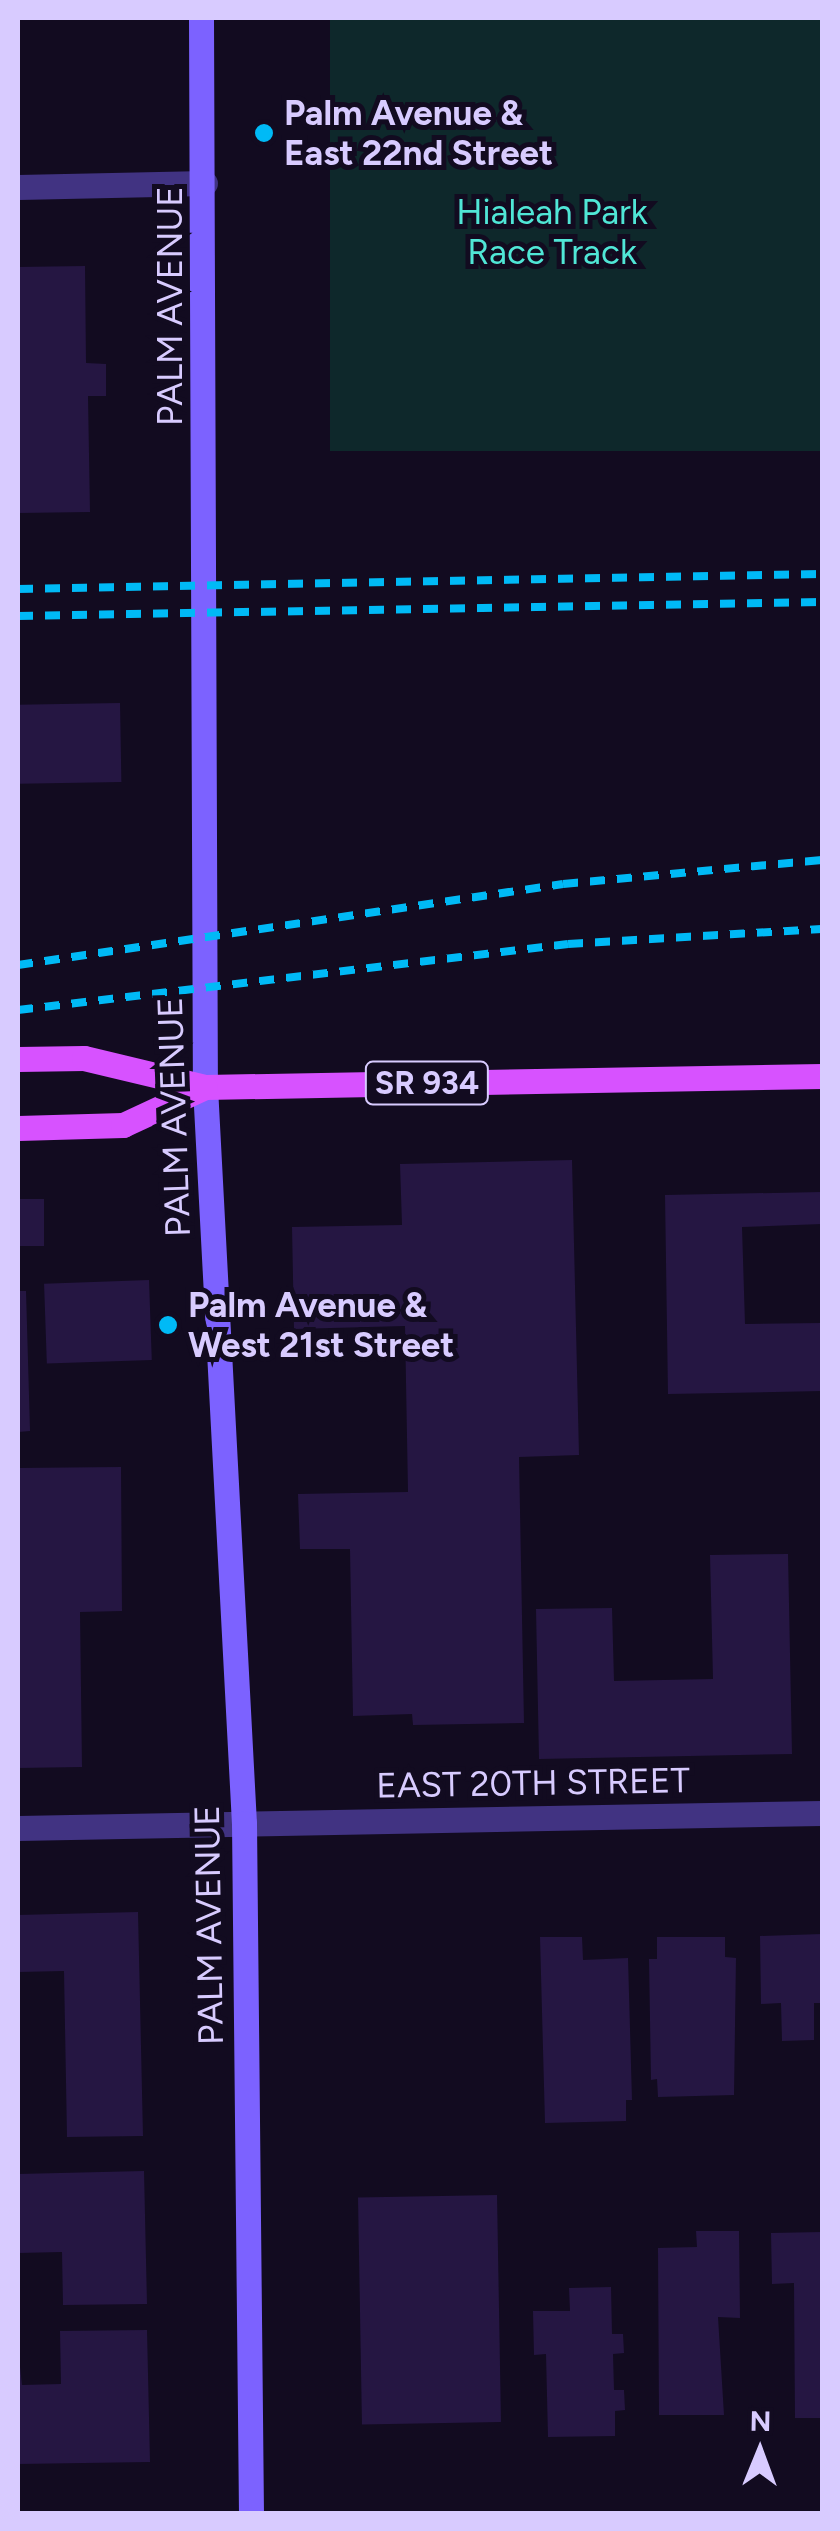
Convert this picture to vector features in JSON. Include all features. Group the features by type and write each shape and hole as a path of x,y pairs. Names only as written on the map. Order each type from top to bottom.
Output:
{"main road":[{"name":"PALM AVENUE","path":"201,18 205,183 204,1088 244,1823 251,2514"},
{"name":"SR 934","path":"18,1058 84,1058 204,1088 822,1076"},
{"name":"SR 934","path":"18,1128 123,1125 204,1088"}],"street":[{"path":"18,187 205,183"},
{"name":"EAST 20TH STREET","path":"18,1828 822,1813"}],"green space":[{"name":"Hialeah Park Race Track","path":"330,18 822,18 822,451 330,451"}],"building":[{"path":"85,266 86,363 106,364 106,396 88,396 90,512 18,513 18,267"},
{"path":"120,703 121,782 19,784 18,705"},
{"path":"572,1160 579,1455 519,1457 524,1723 413,1725 412,1714 353,1716 350,1549 300,1549 298,1494 408,1492 405,1326 294,1329 292,1227 402,1225 400,1164"},
{"path":"822,1192 822,1224 742,1227 745,1324 822,1323 822,1391 668,1394 665,1195"},
{"path":"18,1199 44,1199 44,1246 18,1246"},
{"path":"149,1280 152,1360 47,1364 44,1284"},
{"path":"18,1291 26,1291 30,1431 18,1432"},
{"path":"121,1467 122,1611 80,1612 82,1767 18,1768 18,1468"},
{"path":"788,1554 792,1754 539,1759 536,1609 612,1608 614,1681 713,1679 710,1555"},
{"path":"138,1912 143,2136 67,2137 64,1971 18,1972 18,1915"},
{"path":"822,1934 822,2003 814,2003 814,2040 782,2041 781,2003 761,2004 760,1936"},
{"path":"540,1937 582,1937 583,1960 628,1958 632,2100 626,2100 626,2121 545,2123"},
{"path":"657,1937 725,1937 725,1957 736,1958 734,2095 658,2097 657,2079 651,2080 649,1959 657,1959"},
{"path":"144,2171 147,2304 63,2305 62,2252 18,2253 18,2174"},
{"path":"497,2195 501,2422 362,2424 358,2197"},
{"path":"696,2231 739,2231 740,2318 718,2317 724,2415 659,2415 658,2248 697,2247"},
{"path":"822,2232 822,2418 795,2418 794,2283 772,2284 771,2233"},
{"path":"611,2287 612,2334 623,2334 624,2353 613,2354 614,2390 624,2390 625,2410 615,2411 615,2436 548,2437 546,2354 534,2355 533,2311 570,2311 569,2288"},
{"path":"147,2330 150,2462 18,2464 18,2348 22,2385 61,2384 60,2331"}],"railway":[{"path":"18,589 822,574"},
{"path":"18,616 822,602"},
{"path":"18,965 563,884 822,860"},
{"path":"18,1010 568,944 822,929"}],"place":[{"name":"Palm Avenue & East 22nd Street","path":"264,133"},
{"name":"Palm Avenue & West 21st Street","path":"168,1325"}]}
